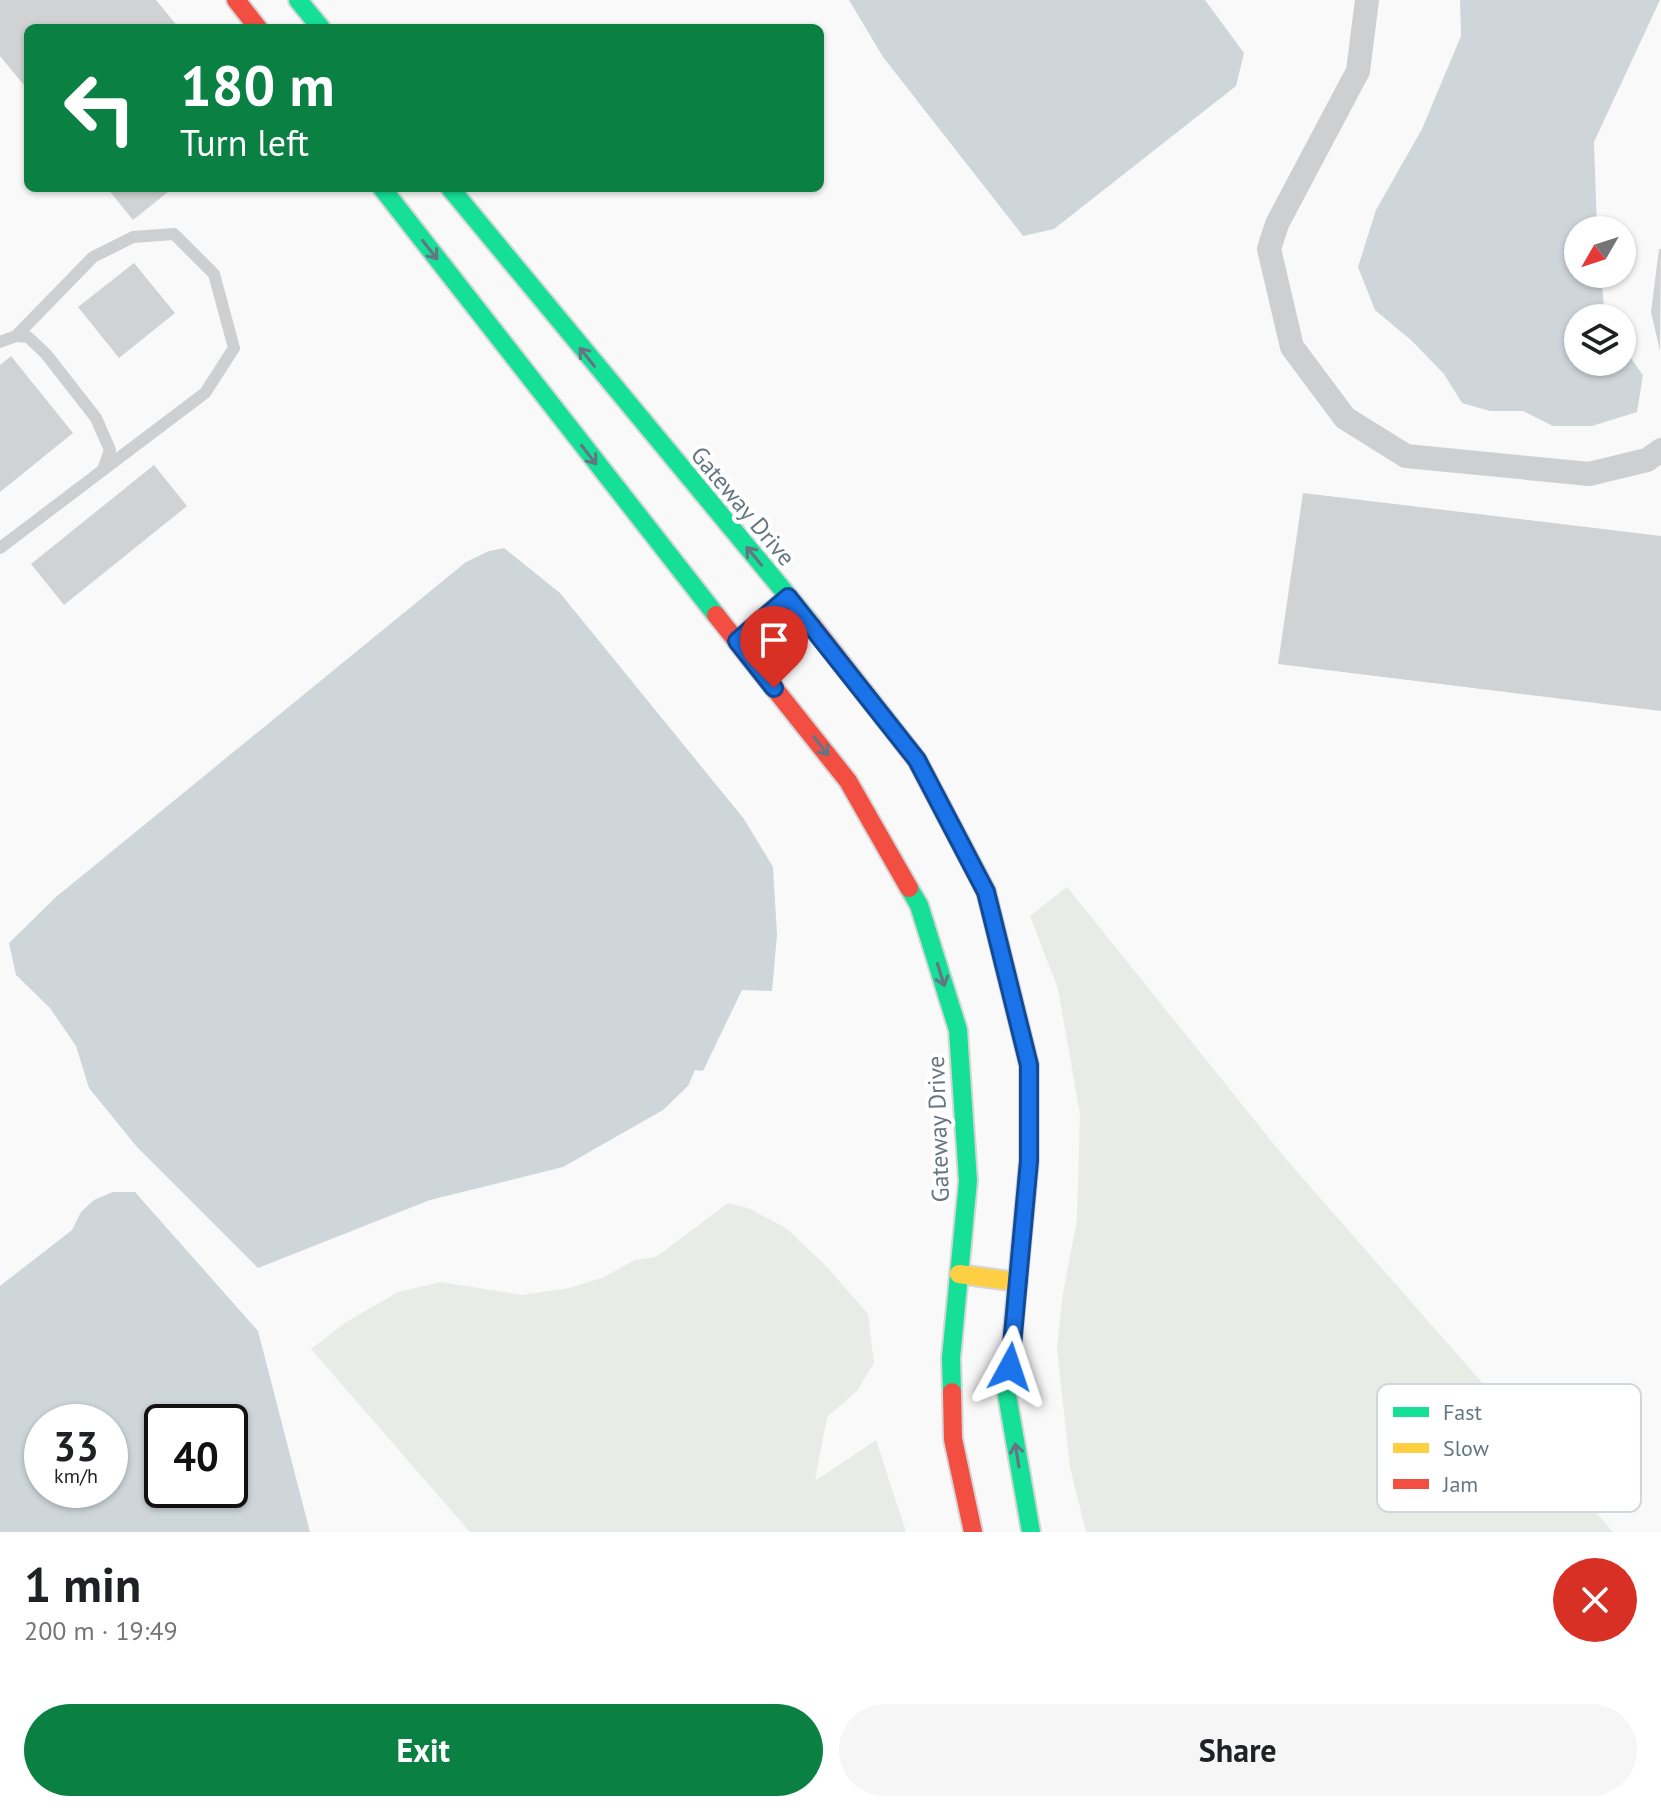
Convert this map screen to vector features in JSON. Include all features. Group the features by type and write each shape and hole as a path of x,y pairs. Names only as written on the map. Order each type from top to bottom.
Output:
{"street":[{"path":"236,0 255,24"},
{"path":"298,0 318,24"},
{"path":"1367,0 1358,71 1277,224 1269,249 1292,347 1345,418 1406,456 1589,474 1647,460 1661,450"},
{"name":"Gateway Drive","path":"385,192 620,495 848,781 919,905 958,1030 968,1181 951,1358 953,1439 973,1532"},
{"name":"Gateway Drive","path":"453,192 788,597 917,760 986,892 1029,1065 1029,1161 1007,1395 1031,1532"},
{"path":"737,641 788,597"},
{"path":"959,1274 1018,1282"}],"lane":[{"path":"0,342 16,336 93,257 133,237 174,234 214,274 234,348 205,393 0,548"},
{"path":"16,336 28,337 46,354 96,418 110,450 103,470"}],"shaded area":[{"path":"849,0 1205,0 1244,53 1236,86 1054,229 1023,236 883,57"},
{"path":"1460,0 1660,0 1594,142 1597,216 1564,216 1564,288 1602,288 1604,304 1564,304 1564,376 1636,376 1636,365 1643,375 1637,412 1592,426 1553,426 1523,411 1490,411 1462,403 1444,374 1412,341 1375,310 1358,267 1376,210 1422,129 1461,36"},
{"path":"504,548 560,593 744,819 773,867 777,935 772,991 742,990 703,1071 695,1070 688,1086 663,1110 563,1167 430,1200 258,1268 137,1147 89,1088 76,1046 50,1008 16,975 9,943 56,897 466,562"},
{"path":"1067,887 1285,1158 1483,1384 1377,1384 1377,1512 1595,1512 1613,1532 1086,1532 1070,1467 1057,1348 1063,1293 1077,1220 1080,1114 1058,989 1030,916"},
{"path":"113,1192 135,1192 258,1331 310,1532 0,1532 0,1286 72,1230 81,1212 94,1200"},
{"path":"728,1203 748,1208 786,1228 826,1266 868,1314 874,1363 857,1391 827,1417 815,1481 876,1440 906,1532 470,1532 311,1349 345,1323 398,1292 441,1282 522,1295 569,1288 602,1278 635,1260 656,1257"}],"building":[{"path":"0,0 156,0 176,24 24,24 24,85 0,56"},
{"path":"110,192 168,192 133,220"},
{"path":"1661,249 1660,351 1651,312"},
{"path":"134,263 175,313 119,358 78,307"},
{"path":"11,356 73,433 0,492 0,365"},
{"path":"154,465 187,506 64,605 31,564"},
{"path":"1303,493 1661,536 1661,711 1278,664"}],"traffic: fast":[{"path":"298,0 318,24"},
{"path":"385,192 716,615"},
{"path":"453,192 812,625"},
{"path":"909,888 919,905 958,1030 968,1181 951,1358 952,1392"},
{"path":"986,891 1029,1065 1029,1161 1007,1395 1031,1532"}],"traffic: slow":[{"path":"737,641 788,597"},
{"path":"959,1274 1018,1282"}],"traffic: jam":[{"path":"236,0 255,24"},
{"path":"716,615 848,781 909,888"},
{"path":"812,625 917,760 986,891"},
{"path":"952,1392 953,1439 973,1532"}],"route":[{"path":"774,688 737,641 788,597 837,655 917,760 986,892 1029,1065 1029,1161 1010,1367"}]}
